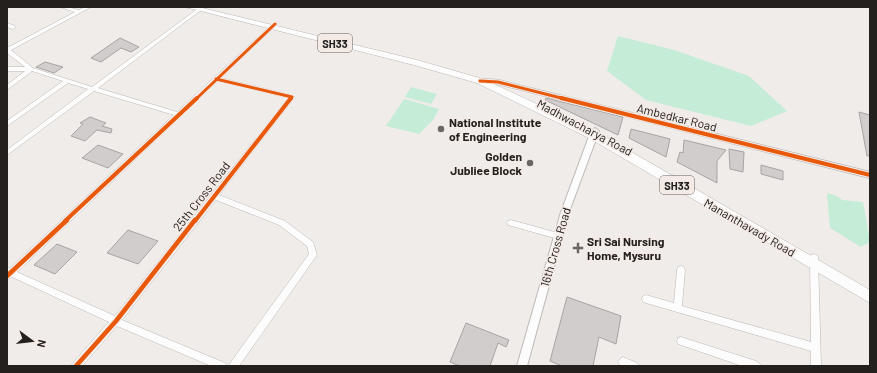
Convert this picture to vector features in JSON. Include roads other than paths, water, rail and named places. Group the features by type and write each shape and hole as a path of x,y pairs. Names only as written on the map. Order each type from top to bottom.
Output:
{"main road":[{"name":"Madhwacharya Road","path":"190,7 203,8 447,71 480,81"},
{"name":"Madhwacharya Road","path":"273,26 467,73 498,82 594,133"},
{"name":"Mananthavady Road","path":"480,81 594,133 813,260 870,297"},
{"path":"813,260 870,290"}],"street":[{"path":"62,7 80,12"},
{"path":"31,69 7,50 89,7"},
{"path":"7,153 203,8"},
{"path":"222,366 8,273 180,115 273,26"},
{"path":"7,69 31,69 180,115"},
{"path":"7,88 31,69"},
{"name":"25th Cross Road","path":"76,366 116,321 292,97 216,79"},
{"path":"7,124 67,81"},
{"name":"Ambedkar Road","path":"480,81 498,82 870,175"},
{"name":"16th Cross Road","path":"522,366 565,212 594,133"},
{"path":"214,196 282,224 310,244 313,255 233,366"},
{"path":"511,223 558,236"},
{"path":"813,260 816,366"},
{"path":"678,308 681,270"},
{"path":"646,299 815,348"},
{"path":"681,341 756,366"},
{"path":"623,362 634,366"}],"place":[{"name":"National Institute of Engineering","path":"441,129"},
{"name":"Golden Jubliee Block","path":"530,163"},
{"name":"Sri Sai Nursing Home, Mysuru","path":"578,248"}]}
